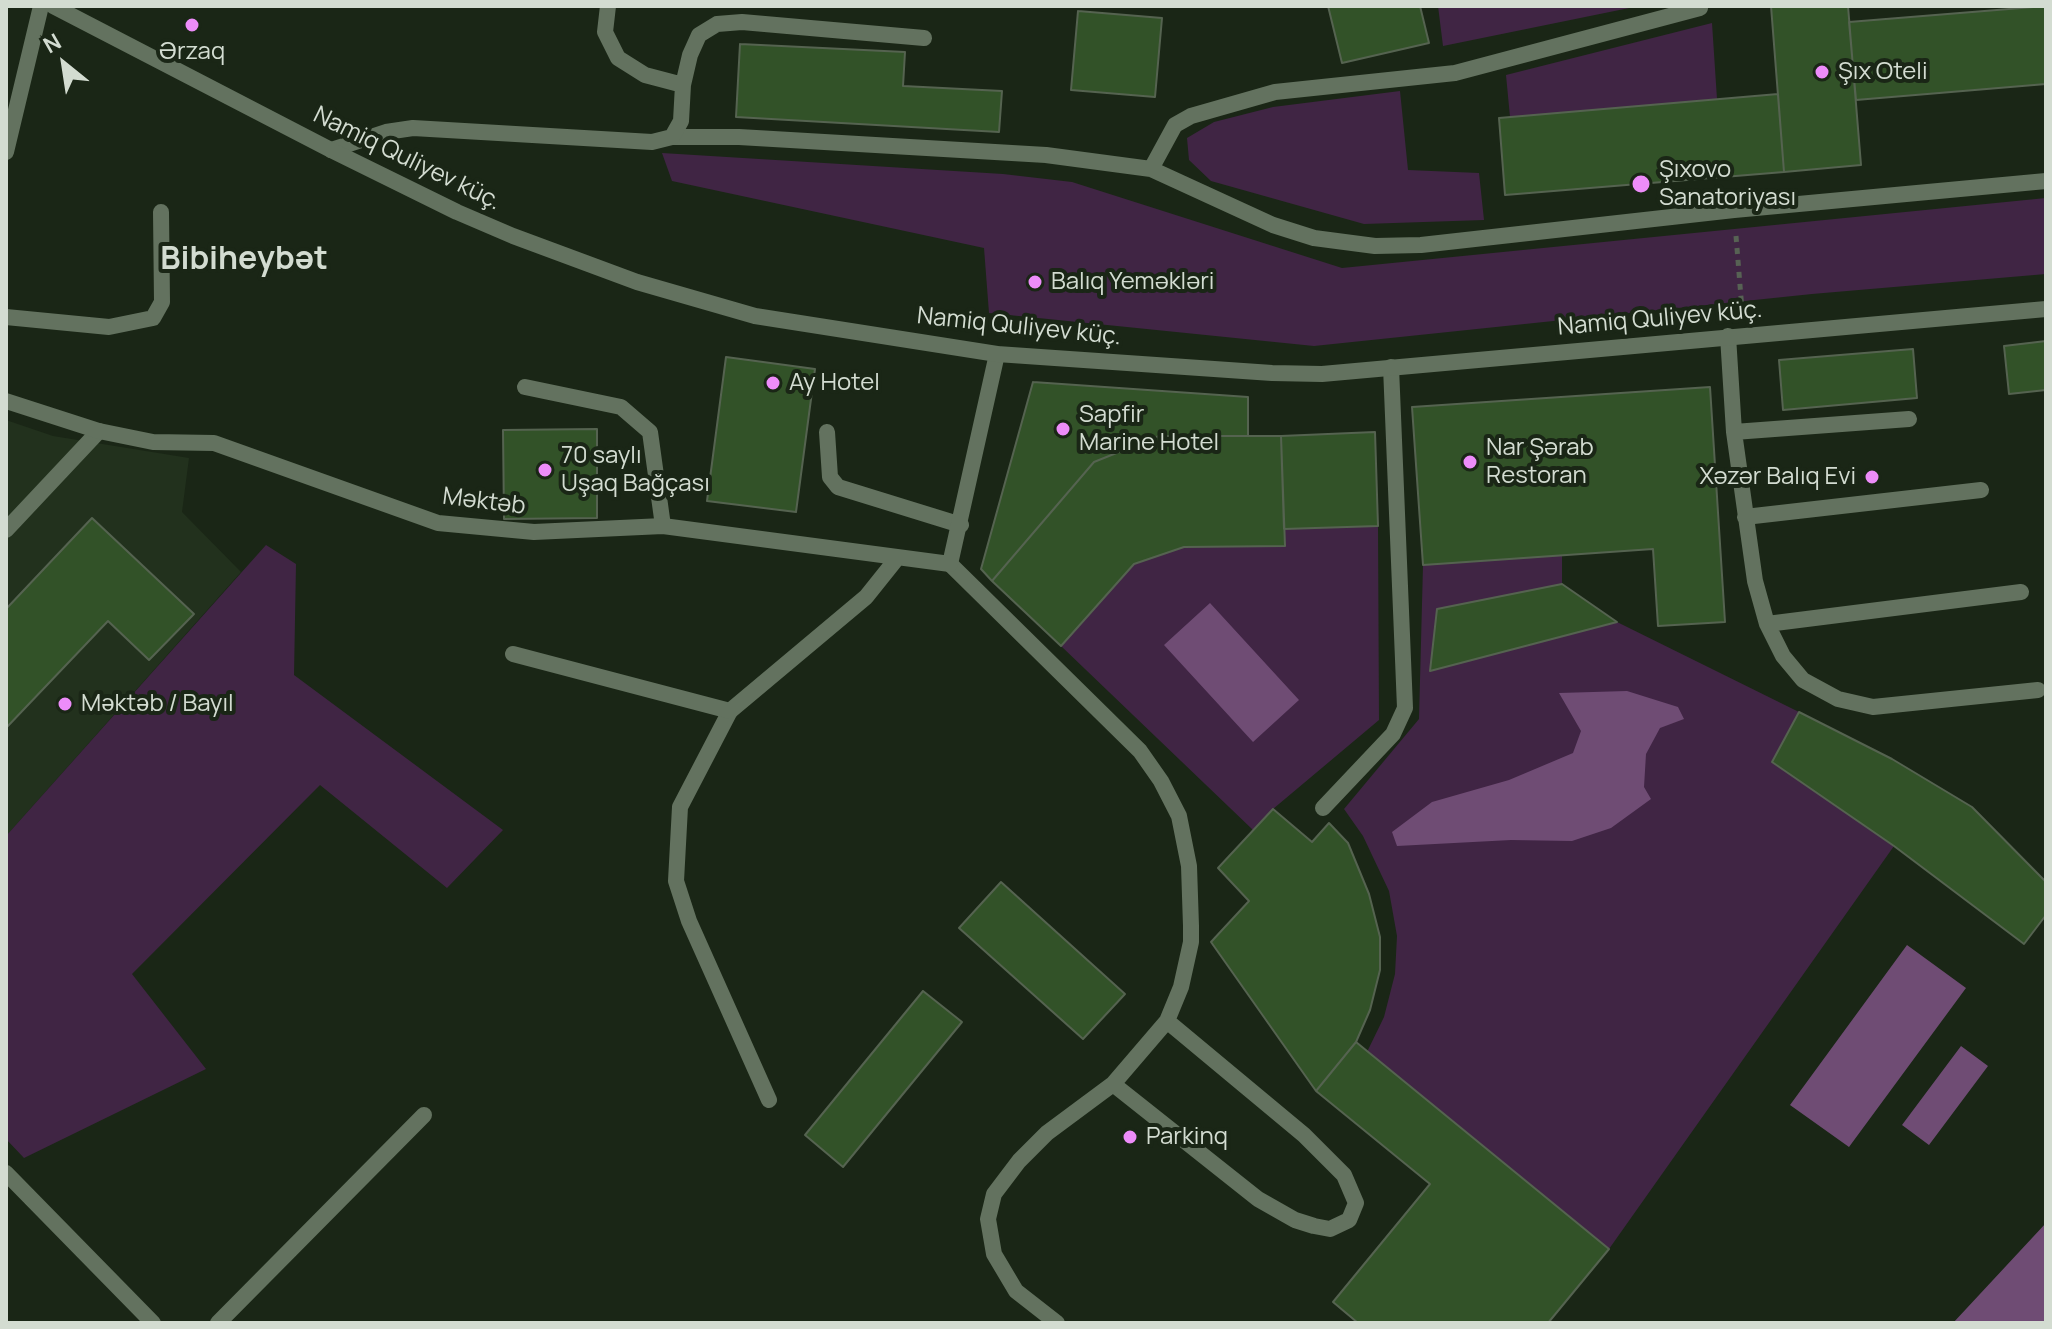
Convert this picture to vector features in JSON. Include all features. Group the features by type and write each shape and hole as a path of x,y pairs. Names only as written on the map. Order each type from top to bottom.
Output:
{"street":[{"path":"6,152 41,6"},
{"name":"Namiq Quliyev küç.","path":"53,6 331,150 471,218 637,282 755,316 997,354 1322,374 2046,309"},
{"path":"608,6 605,32 618,58 645,75 683,85"},
{"path":"1151,169 1175,125 1191,116 1275,92 1455,73 1700,8"},
{"path":"672,137 681,121 683,85 690,55 699,35 717,24 742,22 924,38"},
{"path":"331,150 386,132 413,128 652,142 672,137 739,137 1046,155 1151,169 1273,225 1314,238 1375,246 1421,245 1734,210 2046,181"},
{"path":"6,317 109,327 153,318 162,302 161,212"},
{"path":"1736,336 1734,432 1755,581 1767,624 1783,656 1803,680 1838,699 1873,707 2038,690"},
{"path":"997,354 950,564 1140,751 1161,781 1179,816 1189,866 1191,942 1181,987 1167,1021 1113,1084 1047,1133 1019,1161 994,1194 988,1219 994,1254 1016,1291 1057,1323"},
{"path":"1323,808 1393,734 1405,708 1391,367"},
{"path":"525,387 621,407 650,432 663,526"},
{"name":"Məktəb","path":"6,401 99,431 153,442 214,443 438,523 534,532 663,526 950,564"},
{"path":"1734,432 1909,419"},
{"path":"6,530 99,431"},
{"path":"827,432 830,477 838,487 961,525"},
{"path":"1745,517 1981,490"},
{"path":"769,1100 689,921 676,881 680,807 730,711 866,597 898,557"},
{"path":"1767,624 2021,592"},
{"path":"513,654 730,711"},
{"path":"1113,1084 1258,1199 1295,1220 1314,1226 1330,1229 1349,1220 1356,1203 1344,1175 1304,1135 1167,1021"},
{"path":"218,1323 424,1115"},
{"path":"6,1173 153,1323"}],"path":[{"path":"1734,210 1736,336"}],"shaded area":[{"path":"1438,6 1639,6 1443,46"},
{"path":"1712,23 1717,99 1510,117 1506,75"},
{"path":"1400,91 1408,170 1479,173 1484,220 1364,224 1211,181 1189,160 1187,138 1214,122 1273,107"},
{"path":"662,153 1003,174 1072,182 1342,268 2046,198 2046,274 1812,294 1314,346 989,313 984,248 672,181"},
{"name":"Mәktәb / Bayıl","path":"6,420 53,436 189,458 182,512 241,572 6,836"},
{"path":"1378,526 1379,720 1273,809 1253,830 1061,646 1134,564 1184,547 1285,546 1284,529"},
{"path":"266,545 296,564 294,675 503,830 447,888 320,785 132,974 206,1069 24,1158 6,1139 6,836"},
{"path":"1562,555 1562,584 1437,609 1430,671 1617,622 1799,712 1772,762 1894,846 1609,1249 1367,1052 1384,1017 1395,974 1397,936 1389,891 1363,836 1344,809 1419,719 1423,565"},
{"path":"1210,603 1299,700 1253,742 1164,645"},
{"path":"1627,691 1678,707 1684,719 1660,728 1646,754 1644,787 1651,799 1611,828 1572,841 1511,840 1397,846 1392,832 1432,802 1509,780 1573,753 1581,731 1559,693"},
{"path":"1907,945 1966,988 1849,1147 1790,1105"},
{"path":"1961,1046 1988,1066 1929,1145 1902,1125"},
{"path":"2046,1223 2046,1323 1953,1323"}],"building":[{"path":"1328,6 1420,6 1429,43 1342,63"},
{"path":"1771,6 1848,6 1861,165 1784,172"},
{"path":"2046,6 2046,84 1856,100 1849,22"},
{"path":"1078,11 1162,18 1155,97 1071,90"},
{"path":"740,44 905,52 903,86 1002,91 999,132 736,117"},
{"path":"1778,94 1784,172 1505,195 1499,118"},
{"path":"2046,341 2046,390 2009,394 2004,346"},
{"path":"1913,349 1917,398 1783,410 1779,360"},
{"path":"726,357 815,369 796,512 707,501"},
{"path":"1033,382 1248,397 1248,436 1159,436 1094,462 992,581 981,569"},
{"path":"1710,387 1725,622 1658,626 1653,549 1423,565 1412,407"},
{"path":"597,429 597,518 504,519 503,430"},
{"path":"1375,432 1378,526 1284,529 1281,436"},
{"path":"1159,436 1281,436 1285,546 1184,547 1134,564 1061,646 992,581 1094,462"},
{"path":"92,518 194,614 149,660 108,621 6,728 6,609"},
{"path":"1562,584 1617,622 1430,671 1437,609"},
{"path":"1799,712 1892,759 1972,807 2046,882 2046,915 2024,944 1894,846 1772,762"},
{"path":"1273,809 1312,842 1329,823 1348,843 1369,894 1380,937 1380,970 1370,1010 1356,1042 1316,1091 1211,942 1249,901 1218,868"},
{"path":"1001,882 1125,994 1083,1039 959,928"},
{"path":"923,991 962,1022 843,1167 805,1135"},
{"path":"1356,1042 1609,1249 1548,1323 1358,1323 1333,1302 1430,1184 1316,1091"}],"place":[{"name":"Ərzaq","path":"192,25"},
{"name":"Şıx Oteli","path":"1822,72"},
{"name":"Şıxovo Sanatoriyası","path":"1641,184"},
{"name":"Balıq Yeməkləri","path":"1035,282"},
{"name":"Ay Hotel","path":"773,383"},
{"name":"Sapfir Marine Hotel","path":"1063,429"},
{"name":"Nar Şərab Restoran","path":"1470,462"},
{"name":"70 saylı Uşaq Bağçası","path":"545,470"},
{"name":"Xəzər Balıq Evi","path":"1872,477"},
{"name":"Mәktәb / Bayıl","path":"65,704"},
{"name":"Parkinq","path":"1130,1137"}],"district":[{"name":"Bibiheybət","path":"244,260"}]}
